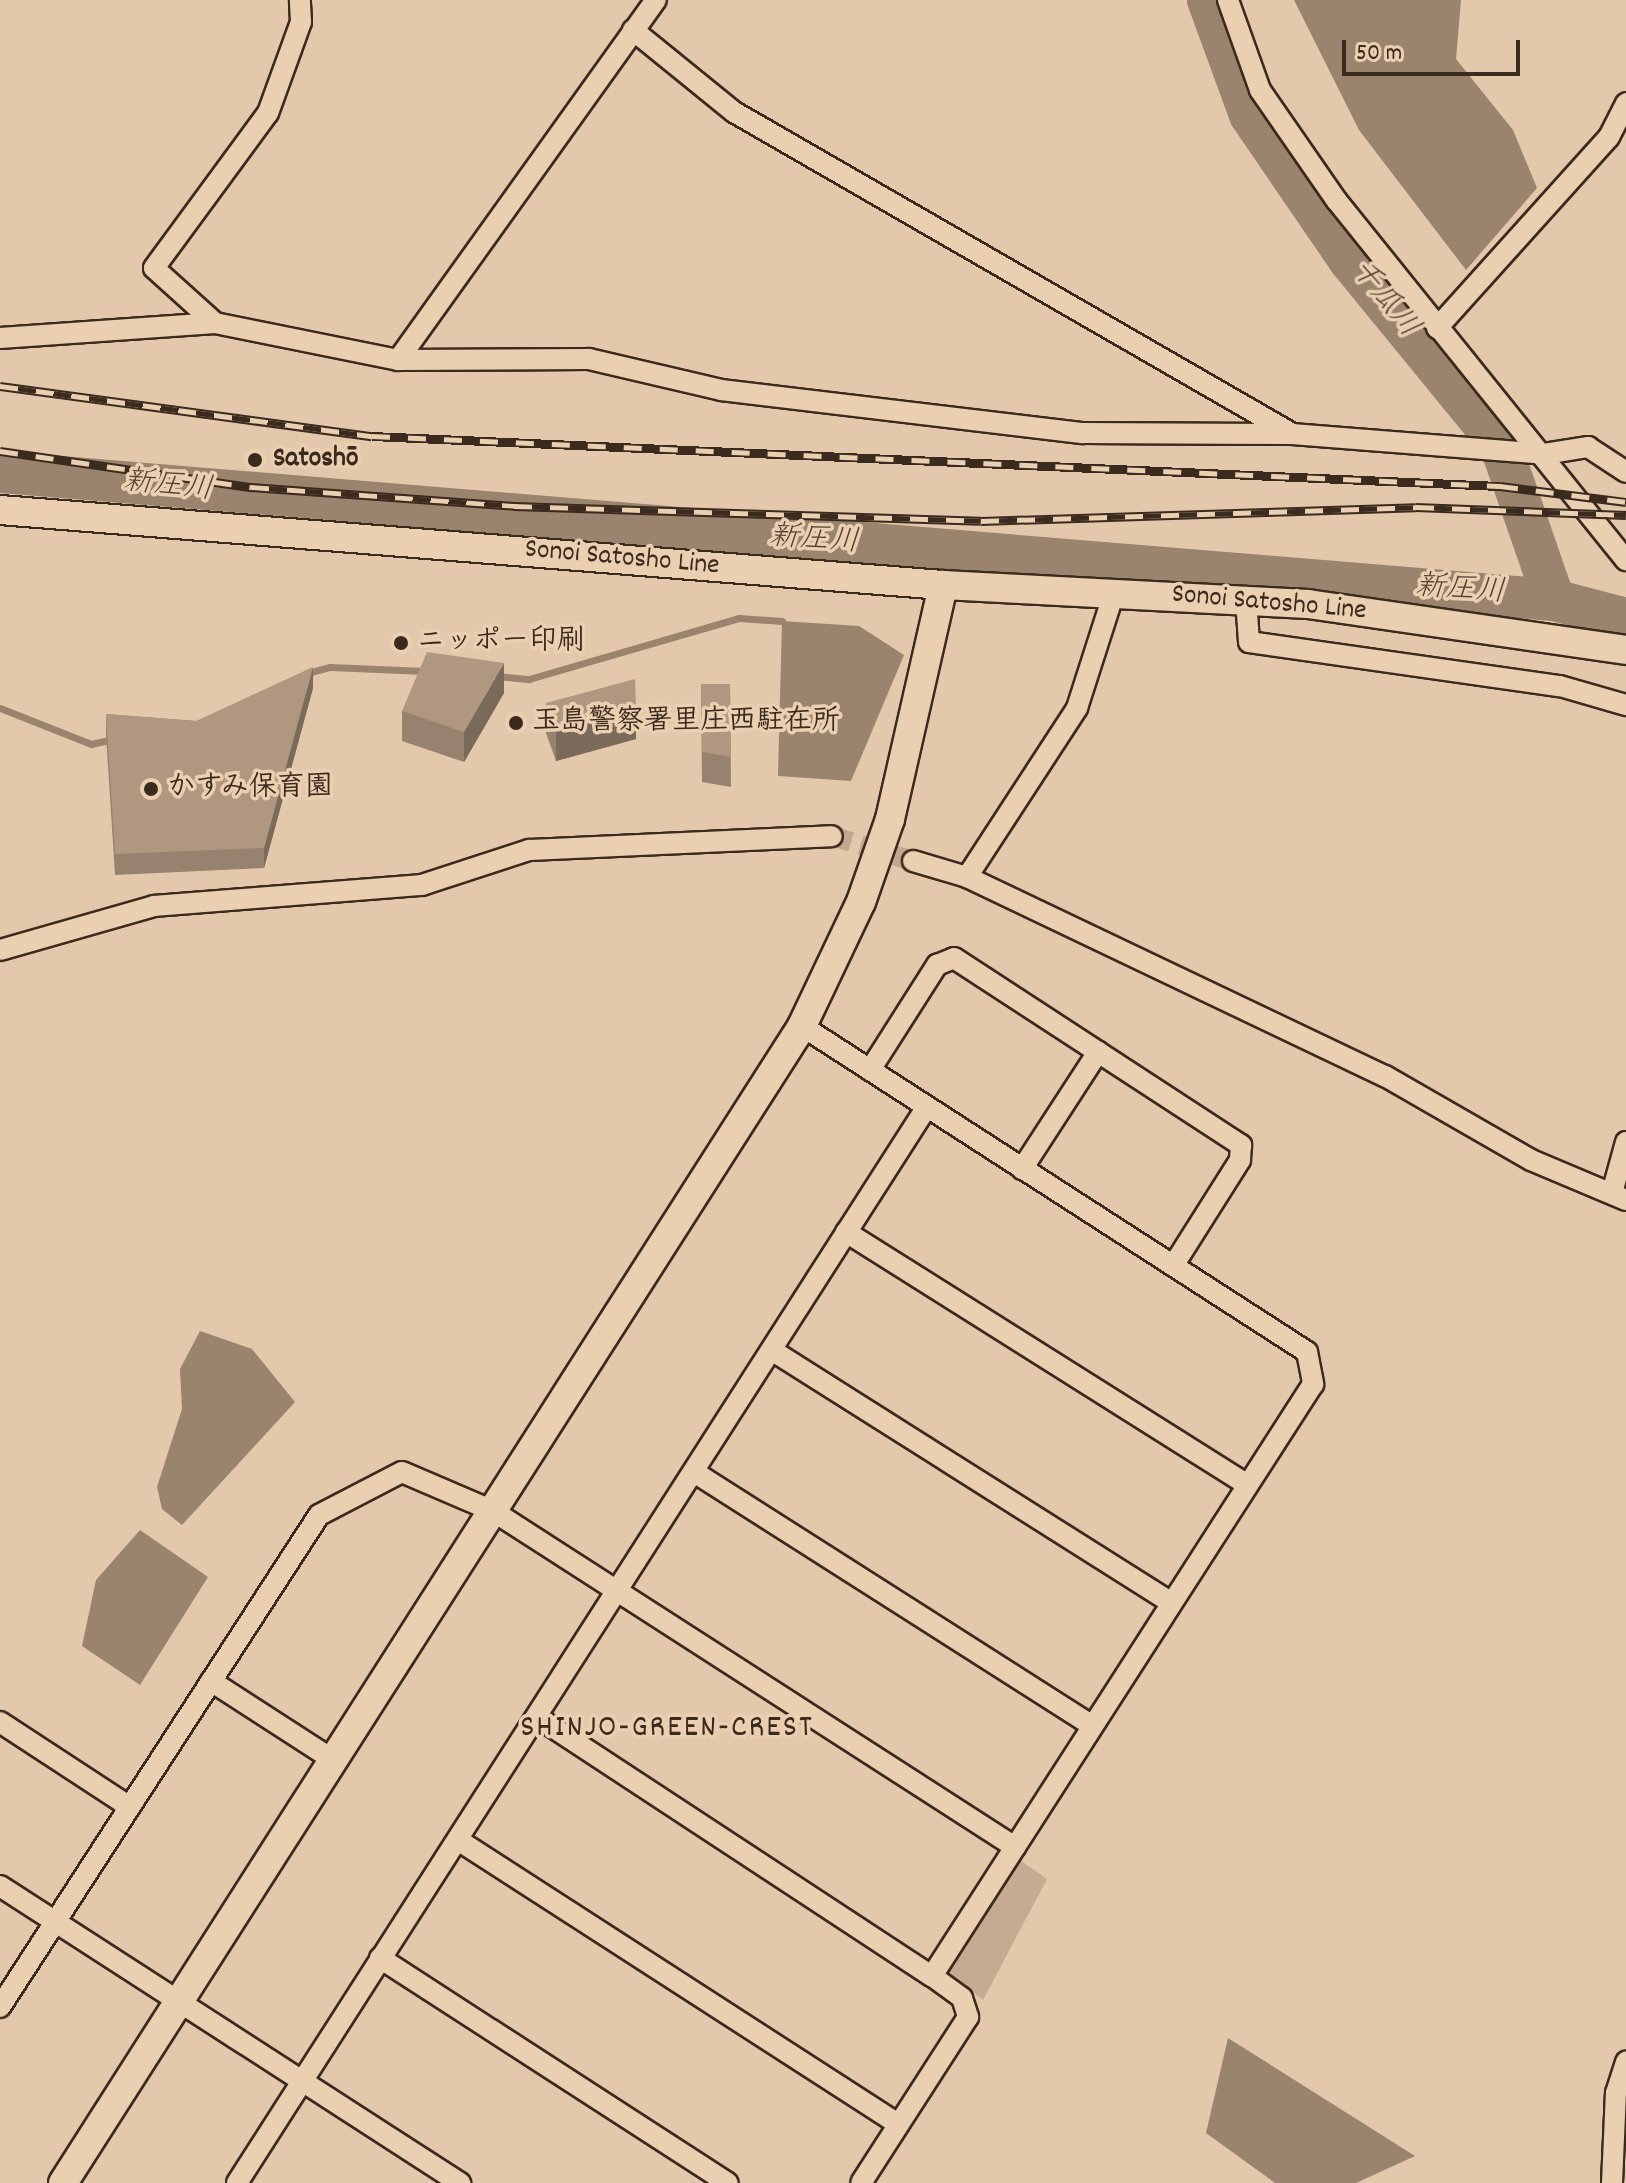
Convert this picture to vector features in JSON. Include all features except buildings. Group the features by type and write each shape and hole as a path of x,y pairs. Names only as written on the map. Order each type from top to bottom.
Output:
{"street":[{"path":"215,323 154,268 268,113 301,22 300,0"},
{"path":"398,360 656,0"},
{"path":"1228,0 1260,90 1437,328 1544,454 1626,560"},
{"path":"633,30 734,112 1292,434"},
{"path":"1437,328 1609,137 1626,103"},
{"path":"0,338 215,323 398,360 589,359 721,390 1083,433 1292,434 1544,454 1588,447 1626,472"},
{"name":"Sonoi Satosho Line","path":"0,510 943,585 1246,599 1626,650"},
{"path":"63,2183 802,1026 861,902 890,819 943,585"},
{"path":"967,877 1077,708 1114,593"},
{"path":"1246,599 1249,642 1560,686 1626,705"},
{"path":"0,950 154,906 422,885 529,850 832,836"},
{"path":"913,861 967,877 1385,1076 1531,1160 1619,1196 1626,1142"},
{"path":"870,1070 937,965 954,958 1241,1145 1240,1160 1173,1266"},
{"path":"802,1026 1307,1352 1313,1384 1169,1601 932,1976"},
{"path":"1022,1169 1098,1052"},
{"path":"237,2183 926,1108"},
{"path":"846,1232 1246,1484"},
{"path":"773,1351 1169,1601"},
{"path":"0,2007 319,1515 414,1471 467,1506 493,1511 1015,1847"},
{"path":"694,1472 1092,1726"},
{"path":"211,1681 333,1760"},
{"path":"537,1717 962,1998 968,2017 861,2183"},
{"path":"0,1722 130,1807"},
{"path":"458,1840 898,2124"},
{"path":"0,1886 460,2183"},
{"path":"380,1958 728,2183"},
{"path":"1612,2183 1616,2093 1626,2062"}],"shaded area":[{"path":"1294,0 1461,0 1456,59 1513,130 1537,188 1466,270 1359,130"},
{"path":"782,621 859,626 904,655 851,781 778,776"},
{"path":"200,1331 252,1349 295,1402 182,1525 162,1509 157,1487 182,1409 180,1369"},
{"path":"140,1530 208,1577 140,1685 82,1646 96,1580"},
{"path":"1018,1859 1047,1879 983,2000 945,1970"},
{"path":"1228,2038 1415,2156 1356,2183 1275,2183 1206,2133"}],"waterway":[{"name":"千瓜川","path":"1208,0 1250,115 1350,261 1500,444 1554,600"},
{"name":"新圧川","path":"0,472 1554,600 1626,619"},
{"path":"498,676 529,679 739,618 782,621"},
{"path":"307,673 330,667 425,671"},
{"path":"0,708 91,744 112,739"}],"tunnel":[{"path":"832,836 913,861"}],"railway":[{"path":"0,386 372,436 1500,486 1626,502"},
{"path":"0,451 251,487 514,506 981,521 1416,507 1626,515"}],"place":[{"name":"Satoshō","path":"255,460"},
{"name":"ニッポー印刷","path":"401,643"},
{"name":"玉島警察署里庄西駐在所","path":"516,723"},
{"name":"かすみ保育園","path":"151,789"}],"district":[{"name":"SHINJO-GREEN-CREST","path":"667,1729"}]}
